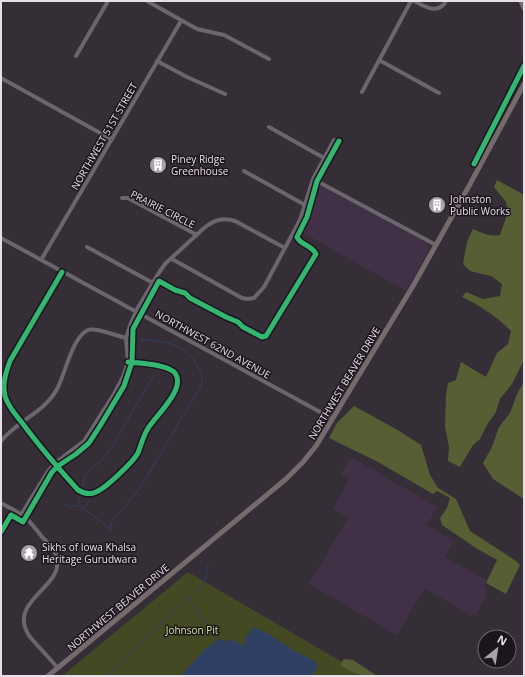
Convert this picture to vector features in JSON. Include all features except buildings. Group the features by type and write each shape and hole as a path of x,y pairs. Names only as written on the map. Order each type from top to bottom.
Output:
{"main road":[{"path":"521,1 524,8"},
{"name":"NORTHWEST BEAVER DRIVE","path":"48,676 286,479 316,446 436,245 524,84"}],"street":[{"path":"76,56 108,1"},
{"path":"147,1 197,29 224,35 269,59"},
{"path":"362,92 411,1"},
{"path":"414,1 432,9 441,7 446,1"},
{"name":"NORTHWEST 51ST STREET","path":"41,260 181,21"},
{"path":"379,60 439,94"},
{"path":"157,61 186,77 226,94"},
{"path":"1,78 111,139"},
{"path":"268,127 324,158"},
{"path":"172,259 242,298 254,298 264,287 300,220 313,179 334,140"},
{"path":"244,171 305,205"},
{"path":"313,179 436,245"},
{"name":"PRAIRIE CIRCLE","path":"122,198 128,198 197,235"},
{"path":"21,515 38,486 55,463 80,445 89,435 114,394 123,377 128,362 126,338 136,311 161,269 211,222 217,220 229,219 285,248"},
{"name":"NORTHWEST 62ND AVENUE","path":"1,238 333,419"},
{"path":"87,247 153,283"},
{"path":"62,272 10,360 2,383 8,405 38,444 78,490 87,493 94,493 101,489 134,460 146,430 162,412 178,385 177,377 171,369 128,362"},
{"path":"1,441 47,402 55,392 59,385 67,360 84,332 96,329 126,338"},
{"path":"1,503 28,519 51,547 57,559 55,573 28,607 23,617 23,622 30,637 58,668"}],"shaded area":[{"path":"317,184 428,244 429,250 406,291 300,231 307,218"},
{"path":"351,457 437,507 427,525 455,541 445,557 486,580 484,584 487,592 485,599 476,614 470,616 435,594 424,589 397,635 309,584 348,518 333,509 349,479 341,474"}],"green space":[{"path":"497,180 524,195 524,360 512,384 500,399 496,412 480,439 473,445 460,467 448,461 449,447 445,427 448,383 456,380 461,362 486,377 497,353 508,344 511,331 488,312 462,297 466,292 483,299 500,296 502,284 491,276 470,271 463,264 467,242 473,229 489,235 500,235 508,212 506,202 494,187"},
{"path":"524,381 524,499 493,479 483,463 492,447 499,427 510,413 517,394"},
{"path":"354,406 396,429 421,445 430,475 438,488 456,499 470,531 520,565 506,594 486,583 497,560 442,525 440,518 447,508 450,498 437,491 433,494 378,462 329,438 337,423"},
{"name":"Johnson Pit","path":"188,572 366,676 62,676"},
{"path":"344,659 353,660 377,676 362,675 348,670 340,664"}],"water":[{"path":"254,627 315,661 317,669 310,676 181,676 205,649 219,639 226,641 233,640 243,646 246,637"}],"waterway":[{"path":"112,531 110,528 111,523 140,488 198,391 202,381 202,375 199,369 192,357 186,351 173,344 140,339"},
{"path":"83,486 85,476 102,460 111,448 154,375"},
{"path":"78,505 79,497"},
{"path":"85,507 89,501"},
{"path":"64,504 68,506 81,506 109,528"},
{"path":"107,676 203,584 208,565"},
{"path":"188,599 219,639"}],"cycle path":[{"path":"474,164 524,66"},
{"path":"1,532 11,515 23,522 52,472 89,443 100,426 124,386 132,362 133,329 159,281 175,290 185,293 190,298 238,322 243,327 262,337 266,336 316,254 297,237 307,217 317,181 339,141"},
{"path":"62,272 10,361 5,378 4,392 8,404 36,441 78,490 82,492 91,493 100,490 131,462 138,453 147,430 168,403 177,387 178,380 175,373 171,370 153,364 128,362"}],"place":[{"name":"Piney Ridge Greenhouse","path":"158,165"},
{"name":"Johnston Public Works","path":"437,205"},
{"name":"Sikhs of Iowa Khalsa Heritage Gurudwara","path":"29,553"}]}
